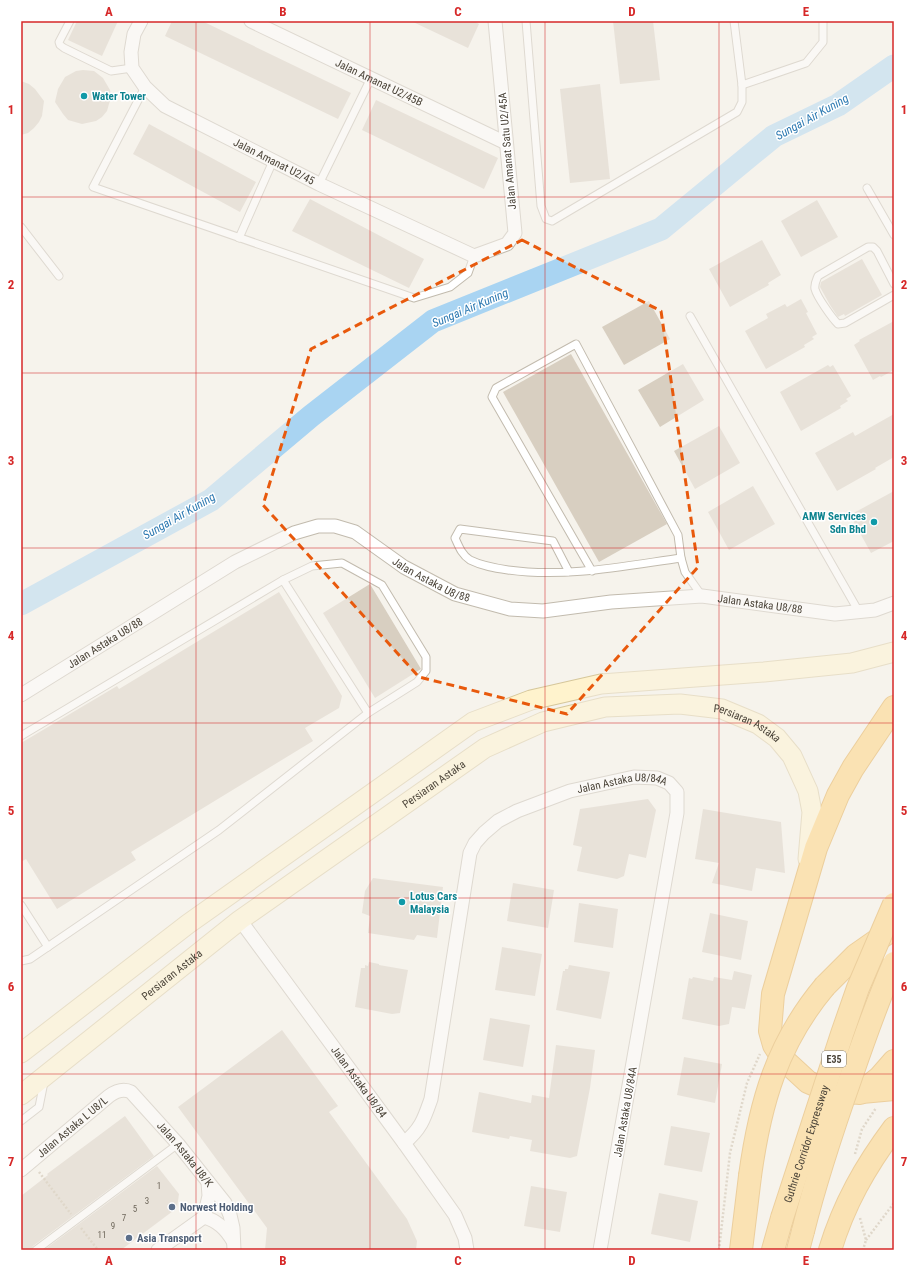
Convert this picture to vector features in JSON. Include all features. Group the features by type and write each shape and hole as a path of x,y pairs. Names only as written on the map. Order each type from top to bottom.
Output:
{"highway":[{"path":"893,1090 860,1093 829,1091 808,1082 783,1059 774,1045 770,1031 773,994 816,848 838,795 853,768 894,707"},
{"name":"Guthrie Corridor Expressway","path":"773,1250 782,1218 858,988 894,904"},
{"path":"741,1250 755,1142 762,1111 774,1071 799,1022 825,986 856,955 894,929"},
{"name":"Guthrie Corridor Expressway","path":"801,1240 818,1177 845,1094 875,1010 894,963"},
{"path":"860,1093 880,1077 894,1061"},
{"path":"830,1250 837,1225 849,1198 873,1156 894,1128"}],"main road":[{"path":"21,1053 188,924 473,722 531,700 601,684 764,672 852,662 894,652"},
{"name":"Persiaran Astaka","path":"21,1095 240,920 485,748 544,722 605,707 680,704 722,710 758,724 777,738 792,756 811,801 812,812 807,875"},
{"path":"188,924 240,920"}],"street":[{"path":"132,68 131,52 134,34 142,21"},
{"name":"Jalan Amanat U2/45B","path":"251,21 506,143"},
{"name":"Jalan Amanat Satu U2/45A","path":"474,256 507,244 515,233 495,21"},
{"name":"Jalan Amanat U2/45","path":"132,68 145,87 165,106 319,184 474,256"},
{"name":"Jalan Astaka U8/88","path":"21,695 235,562 294,533 318,526 334,526 354,532 404,567 455,594 510,609 543,611 611,602 702,596 835,614 874,610 894,603"},
{"name":"Jalan Astaka U8/84A","path":"404,1143 415,1134 423,1122 431,1099 470,854 475,843 498,821 517,811 570,791 634,778 657,778 669,783 677,792 678,813 600,1250"},
{"name":"Jalan Astaka U8/84","path":"240,920 455,1214 465,1238 467,1250"},
{"name":"Jalan Astaka U8/K","path":"126,1090 132,1092 178,1144 225,1203 233,1228 233,1245"},
{"name":"Jalan Astaka L U8/L","path":"26,1166 109,1096 116,1091 126,1090"},
{"path":"158,1250 204,1217 209,1196 208,1182"},
{"path":"204,1217 211,1219 226,1230 233,1245"}],"lane":[{"path":"70,21 60,45 110,71 132,68"},
{"path":"526,21 541,206 546,219 552,221 737,112 742,102 742,86 734,21"},
{"path":"742,86 806,63 823,42 823,21"},
{"path":"319,184 371,78"},
{"path":"145,87 93,187 414,298 450,287 468,273 474,256"},
{"path":"239,238 273,161"},
{"path":"867,188 894,234"},
{"path":"21,227 59,276"},
{"path":"894,284 877,251 873,247 868,247 818,276 815,282 816,291 832,319 838,324 845,323 894,295"},
{"path":"690,316 859,612"},
{"path":"592,571 492,397 496,388 576,344 678,535 681,558 685,572 702,596"},
{"path":"569,572 553,541 460,529 455,538 460,551 470,559 488,567 526,572 569,572 592,571 681,558"},
{"path":"21,736 283,580 312,566 342,563 382,585 426,657 426,672 418,682 368,713 219,830 30,959 21,961"},
{"path":"283,580 368,713"},
{"path":"21,904 48,947"},
{"path":"21,1121 39,1107 46,1076"},
{"path":"36,1250 178,1144"}],"path":[{"path":"854,1156 862,1129 875,1110 893,1090"},
{"path":"26,1166 75,1220 98,1250"},
{"path":"863,1250 866,1240 894,1203"},
{"path":"859,1213 866,1240"}],"highlighted area":[{"path":"522,240 661,311 698,567 567,714 419,677 263,505 311,349"}],"building":[{"path":"77,21 118,21 102,56 68,40"},
{"path":"172,21 202,21 351,93 338,119 165,36"},
{"path":"411,21 474,21 479,24 468,48"},
{"path":"613,21 653,21 660,80 620,84"},
{"name":"Water Tower","path":"76,71 94,71 103,78 110,90 111,97 107,111 102,117 96,121 82,124 68,120 55,102 58,89 65,77"},
{"path":"21,81 29,84 35,89 44,101 42,116 39,122 28,133 21,135"},
{"path":"600,84 610,179 570,183 560,89"},
{"path":"376,100 498,158 484,189 362,130"},
{"path":"149,124 256,182 240,212 133,154"},
{"path":"310,199 424,259 409,288 292,231"},
{"path":"817,200 838,237 801,257 781,221"},
{"path":"762,240 781,275 768,283 769,285 730,307 709,269"},
{"path":"862,259 882,295 845,316 844,314 838,317 820,287 821,282"},
{"path":"801,299 808,312 806,313 817,334 812,337 814,339 804,345 805,347 766,369 745,331 768,318 766,314 785,304 787,307"},
{"path":"649,301 670,339 624,365 602,327"},
{"path":"894,321 894,370 873,380 854,345 860,341 859,340"},
{"path":"571,354 667,524 599,562 503,392"},
{"path":"683,364 704,400 660,427 638,390"},
{"path":"828,365 830,367 833,365 851,396 846,399 848,401 840,406 841,408 801,431 780,392"},
{"path":"894,414 894,457 837,491 815,453 853,432 855,436"},
{"path":"719,426 740,463 695,489 674,451"},
{"path":"753,486 775,524 729,550 708,512"},
{"name":"AMW Services Sdn Bhd","path":"894,491 894,541 871,553 850,515"},
{"path":"370,584 421,669 375,698 323,613"},
{"path":"279,592 342,696 339,708 305,728 313,741 131,852 136,860 57,909 26,859 21,862 21,743 117,686 119,689"},
{"path":"648,799 656,810 646,858 629,854 624,876 617,879 577,871 582,847 573,845 580,809"},
{"path":"703,809 781,822 785,873 756,868 752,891 712,883 719,863 695,859"},
{"name":"Lotus Cars Malaysia","path":"373,878 443,887 437,938 417,935 414,940 368,933 370,916 362,913 365,891"},
{"path":"513,883 554,890 548,928 507,921"},
{"path":"579,903 618,909 613,948 574,942"},
{"path":"710,913 748,921 741,960 702,952"},
{"path":"502,947 542,954 535,996 495,990"},
{"path":"369,962 408,970 400,1013 392,1014 355,1007 361,968 365,968 365,965 368,966"},
{"path":"569,965 610,972 601,1019 556,1010 563,971 568,969"},
{"path":"734,971 752,975 745,1009 732,1007 729,1024 719,1026 682,1019 689,978 692,979 693,977 713,981 714,977 732,980"},
{"path":"490,1018 530,1025 523,1067 483,1060"},
{"path":"282,1030 338,1106 329,1112 407,1219 417,1241 416,1250 265,1250 267,1228 178,1107"},
{"path":"556,1045 595,1050 590,1088 577,1156 570,1158 530,1151 532,1140 510,1136 509,1139 472,1132 479,1092 531,1103 532,1095 549,1098"},
{"path":"684,1057 722,1064 715,1103 677,1095"},
{"path":"125,1116 154,1156 33,1246 31,1250 21,1250 21,1196 48,1175 47,1174"},
{"path":"671,1126 710,1133 702,1172 664,1165"},
{"path":"157,1166 179,1194 177,1208 121,1250 44,1250"},
{"path":"531,1186 567,1192 560,1232 524,1226"},
{"path":"659,1193 698,1201 690,1242 651,1234"}],"waterway":[{"name":"Sungai Air Kuning","path":"21,604 211,500 311,416 433,321 661,229 774,136 838,105 894,66"}],"place":[{"name":"Water Tower","path":"84,96"},
{"name":"AMW Services Sdn Bhd","path":"874,522"},
{"name":"Lotus Cars Malaysia","path":"402,902"},
{"name":"Norwest Holding","path":"172,1207"},
{"name":"Asia Transport","path":"129,1238"}]}
